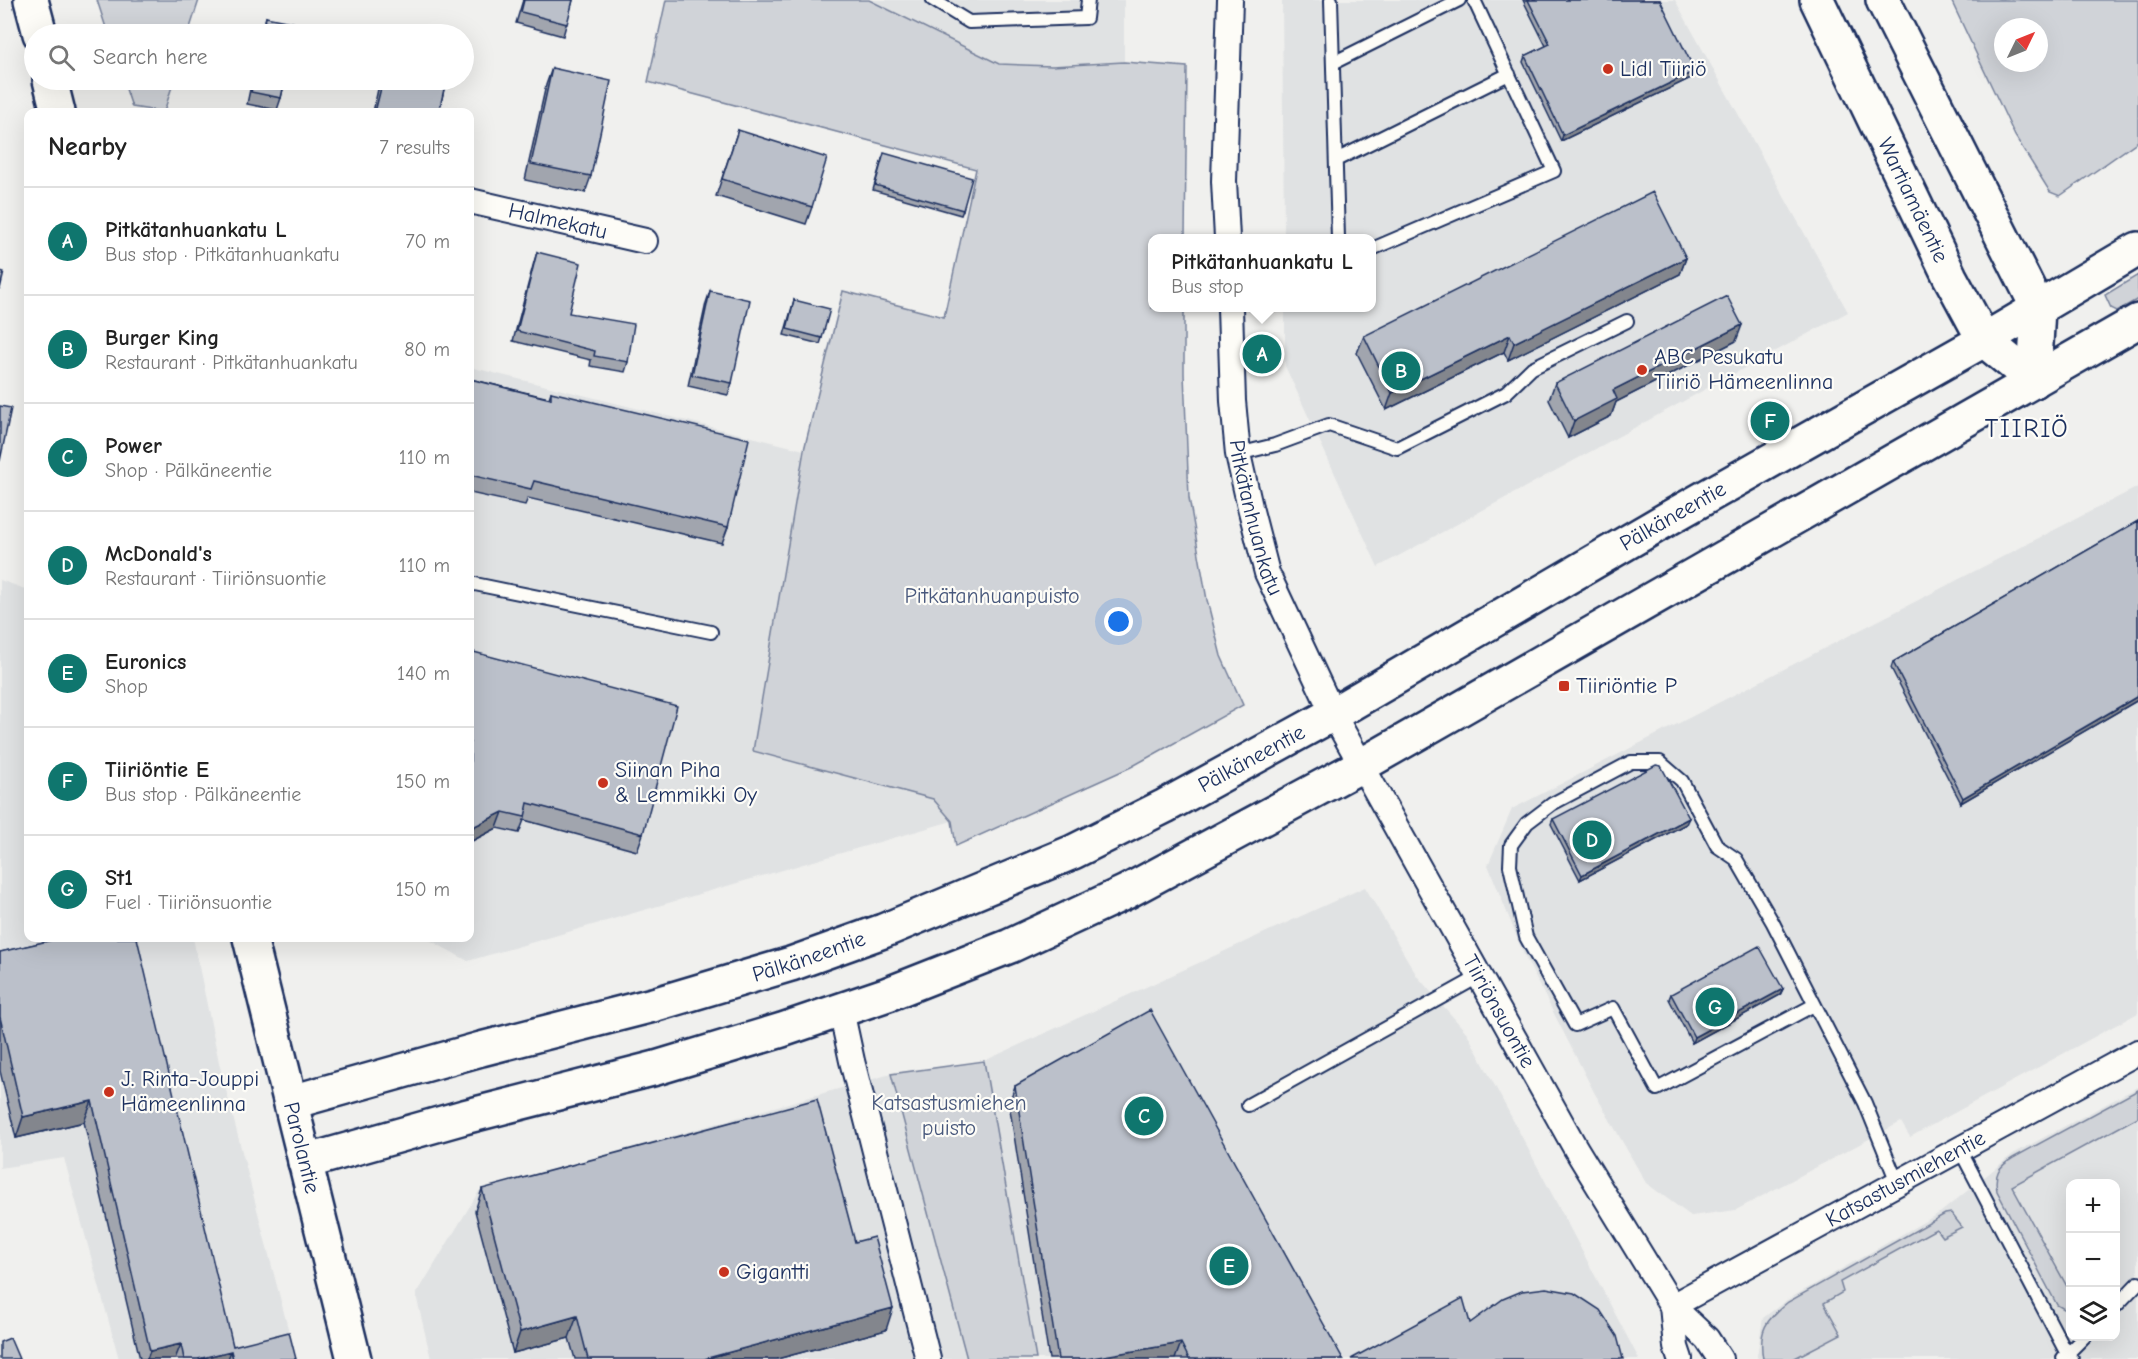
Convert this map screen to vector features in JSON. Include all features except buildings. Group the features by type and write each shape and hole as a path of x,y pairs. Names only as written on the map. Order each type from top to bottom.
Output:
{"main road":[{"path":"32,0 38,24"},
{"name":"Wartiamäentie","path":"1817,0 1950,277 1984,340 2034,381"},
{"path":"1883,0 2038,308 2034,381"},
{"path":"52,90 57,108"},
{"name":"Pälkäneentie","path":"292,1102 481,1049 663,1002 791,964 883,931 1073,852 1165,806 1333,714 1668,518 1984,340 2138,249"},
{"path":"305,1161 464,1117 656,1068 782,1030 1010,946 1126,892 1362,765 2138,321"},
{"name":"Parolantie","path":"251,942 354,1359"}],"street":[{"path":"1227,234 1224,181 1230,0"},
{"name":"Halmekatu","path":"474,202 645,241"},
{"name":"Pitkätanhuankatu","path":"1230,312 1233,401 1238,454 1267,573 1333,714"},
{"name":"Tiiriönsuontie","path":"1333,714 1576,1149 1672,1306"},
{"path":"841,1010 928,1359"},
{"name":"Katsastusmiehentie","path":"1672,1306 2138,1052"},
{"path":"1672,1306 1676,1347 1680,1359"},
{"path":"1672,1306 1707,1339 1720,1359"}],"lane":[{"path":"933,0 969,22 1086,18 1088,0"},
{"path":"1331,0 1338,234"},
{"path":"1333,63 1459,0"},
{"path":"1376,247 1554,171 1474,0"},
{"path":"1336,160 1509,74"},
{"path":"1238,454 1275,445 1329,425 1397,448 1506,393 1532,368 1627,321"},
{"path":"474,584 711,632"},
{"path":"1814,1005 1657,1089 1613,1008 1575,1025 1526,937 1510,866 1511,845 1527,824 1552,804 1631,762 1660,762 1682,781 1717,846 1737,859 1773,923 1865,1103 1897,1182"},
{"path":"1248,1105 1480,976"},
{"path":"1959,1148 2067,1357 2081,1341"},
{"path":"2120,1301 2138,1283"}],"shaded area":[{"path":"869,0 1124,0 1124,62 1052,66 999,64"},
{"path":"1282,0 1675,0 1848,312 1378,567 1285,366 1285,312 1376,312 1376,234 1284,234"},
{"path":"474,368 804,450 753,751 933,799 952,821 468,961 433,942 474,942"},
{"path":"2138,487 2138,1013 1910,1137 1901,1122 1736,1210 1691,1216 1646,1183 1594,1092 1524,955 1488,865 1512,809"},
{"path":"0,580 24,589 24,942 194,942 220,1067 296,1359 119,1359 64,1158 0,1168"},
{"path":"1365,887 1417,976 1467,1033 1639,1359 1036,1359 984,1061"},
{"path":"891,1074 967,1359 431,1359 416,1295 479,1191"},
{"path":"2138,1087 2138,1359 1758,1359 1763,1318 1787,1300 1941,1212 2013,1154"}],"green space":[{"path":"97,0 199,0 191,24 105,24"},
{"name":"Pitkätanhuanpuisto","path":"666,0 869,0 999,64 1052,66 1124,62 1187,67 1185,234 1148,234 1148,312 1184,312 1189,498 1207,600 1221,656 1243,705 1131,767 956,846 952,821 933,799 753,751 804,450 843,291 944,317 976,169 648,82"},
{"path":"1951,0 2138,0 2138,141 2060,196 2050,192 2015,136"},
{"path":"126,90 171,90 165,108 132,107"},
{"path":"2138,275 2138,299 2117,311 2111,308 2105,295"},
{"name":"Katsastusmiehen puisto","path":"984,1061 1036,1359 967,1359 891,1074"},
{"path":"2138,1090 2138,1117 2012,1186 2066,1285 2066,1309 2057,1305 1997,1191 1998,1172 2013,1158"},
{"path":"1951,1213 1962,1227 1942,1237 1936,1229 1840,1282 1843,1292 1824,1303 1841,1334 1793,1359 1763,1359 1762,1340 1765,1326 1774,1314 1788,1302 1945,1214"}],"place":[{"name":"Lidl Tiiriö","path":"1608,69"},
{"name":"Pitkätanhuankatu L","path":"1262,354"},
{"name":"ABC Pesukatu Tiiriö Hämeenlinna","path":"1642,370"},
{"name":"Burger King","path":"1401,371"},
{"name":"Tiiriöntie E","path":"1770,421"},
{"name":"Tiiriöntie P","path":"1564,686"},
{"name":"Siinan Piha & Lemmikki Oy","path":"603,783"},
{"name":"McDonald's","path":"1592,840"},
{"name":"St1","path":"1715,1007"},
{"name":"J. Rinta-Jouppi Hämeenlinna","path":"109,1092"},
{"name":"Power","path":"1144,1116"},
{"name":"Euronics","path":"1229,1266"},
{"name":"Gigantti","path":"724,1272"}],"district":[{"name":"TIIRIÖ","path":"2027,429"}]}
